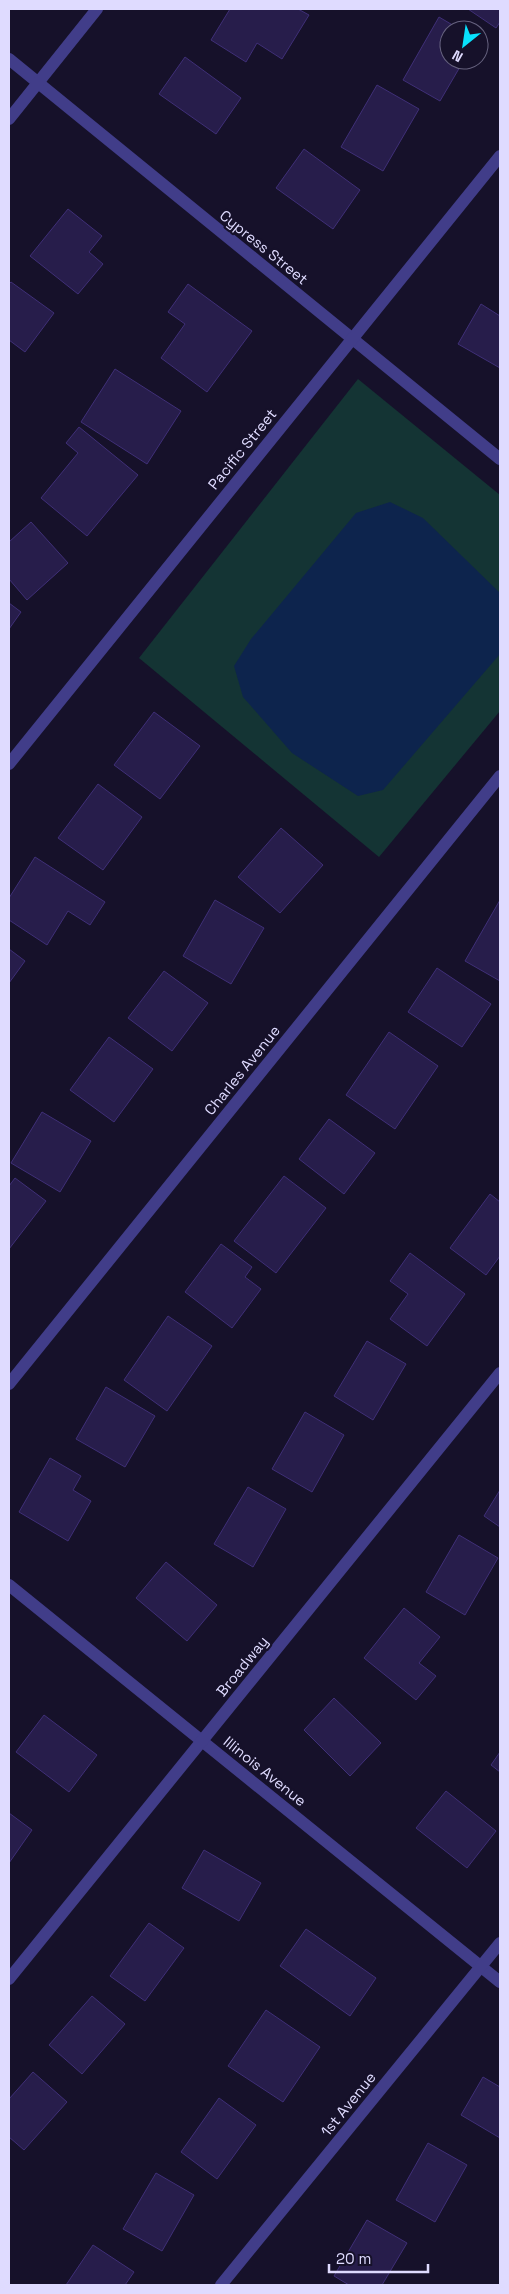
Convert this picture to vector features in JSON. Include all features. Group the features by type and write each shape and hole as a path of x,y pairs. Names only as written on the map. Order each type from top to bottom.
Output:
{"street":[{"path":"9,119 97,9"},
{"name":"Cypress Street","path":"9,59 500,459"},
{"name":"Pacific Street","path":"9,764 500,156"},
{"name":"Charles Avenue","path":"9,1384 500,776"},
{"name":"Broadway","path":"9,1979 500,1373"},
{"name":"Illinois Avenue","path":"9,1585 500,1982"},
{"name":"1st Avenue","path":"221,2285 500,1943"}],"green space":[{"path":"358,379 500,495 500,711 379,857 139,658"}],"water":[{"path":"390,502 423,518 500,593 500,654 383,790 358,796 292,753 243,697 234,666 251,639 356,513"}],"building":[{"path":"230,9 298,9 309,15 282,59 257,43 246,62 211,40"},
{"path":"468,9 500,9 500,22 496,28 489,23 489,20 484,20"},
{"path":"439,17 444,20 439,20 439,70 458,70 440,101 403,80"},
{"path":"185,57 241,98 216,134 159,94"},
{"path":"377,85 419,109 383,171 341,147"},
{"path":"304,149 360,190 333,229 276,188"},
{"path":"68,209 102,236 89,252 103,264 78,294 30,256"},
{"path":"11,282 54,313 25,352 9,340 9,284"},
{"path":"188,284 252,331 207,392 161,358 185,324 168,312"},
{"path":"481,304 500,316 500,368 458,344"},
{"path":"115,369 181,411 147,464 81,422"},
{"path":"79,427 138,475 87,536 41,498 78,453 66,443"},
{"path":"31,522 68,563 27,600 9,579 9,542"},
{"path":"9,603 21,612 9,629"},
{"path":"154,712 200,746 160,799 114,765"},
{"path":"98,784 142,817 103,870 58,838"},
{"path":"281,828 323,865 280,913 238,877"},
{"path":"35,857 105,902 90,925 68,911 47,945 9,920 9,898"},
{"path":"215,900 264,928 231,984 183,956"},
{"path":"500,900 500,981 465,961"},
{"path":"9,949 25,961 9,983"},
{"path":"437,968 491,1004 462,1047 408,1012"},
{"path":"164,971 208,1003 172,1051 128,1018"},
{"path":"389,1032 438,1066 395,1129 346,1095"},
{"path":"109,1037 153,1069 114,1122 70,1090"},
{"path":"42,1112 91,1141 60,1192 11,1163"},
{"path":"329,1119 375,1153 344,1194 299,1159"},
{"path":"284,1176 326,1208 276,1273 234,1241"},
{"path":"15,1178 46,1201 9,1249 9,1186"},
{"path":"490,1194 500,1202 500,1256 486,1275 450,1248"},
{"path":"221,1244 252,1267 245,1277 261,1289 232,1328 185,1292"},
{"path":"410,1253 465,1294 427,1346 390,1319 408,1294 390,1281"},
{"path":"168,1316 212,1346 167,1411 124,1380"},
{"path":"367,1341 406,1364 373,1420 334,1396"},
{"path":"106,1387 155,1416 125,1467 76,1439"},
{"path":"305,1412 344,1435 312,1492 272,1469"},
{"path":"50,1458 81,1476 73,1490 91,1501 68,1541 19,1512"},
{"path":"248,1487 286,1509 253,1567 214,1544"},
{"path":"500,1490 500,1527 484,1516"},
{"path":"459,1535 498,1558 465,1615 426,1592"},
{"path":"166,1562 217,1605 187,1641 136,1598"},
{"path":"404,1608 440,1637 419,1663 436,1676 416,1700 364,1658"},
{"path":"334,1698 381,1743 350,1776 304,1730"},
{"path":"44,1715 97,1755 69,1792 16,1752"},
{"path":"500,1752 500,1772 491,1765"},
{"path":"446,1791 496,1831 467,1868 416,1828"},
{"path":"9,1813 32,1830 9,1863"},
{"path":"204,1850 261,1883 239,1921 182,1888"},
{"path":"149,1923 184,1948 145,2001 110,1976"},
{"path":"306,1929 376,1978 350,2016 280,1966"},
{"path":"92,1996 125,2024 82,2074 49,2045"},
{"path":"266,2010 320,2047 283,2102 228,2066"},
{"path":"33,2072 67,2102 24,2150 9,2137 9,2099"},
{"path":"483,2077 500,2087 500,2138 461,2115"},
{"path":"219,2098 256,2125 217,2179 181,2152"},
{"path":"428,2143 467,2165 435,2222 396,2200"},
{"path":"156,2173 194,2195 162,2251 123,2229"},
{"path":"367,2220 407,2243 382,2285 349,2285 334,2276"},
{"path":"93,2245 134,2272 125,2285 66,2285"}]}
